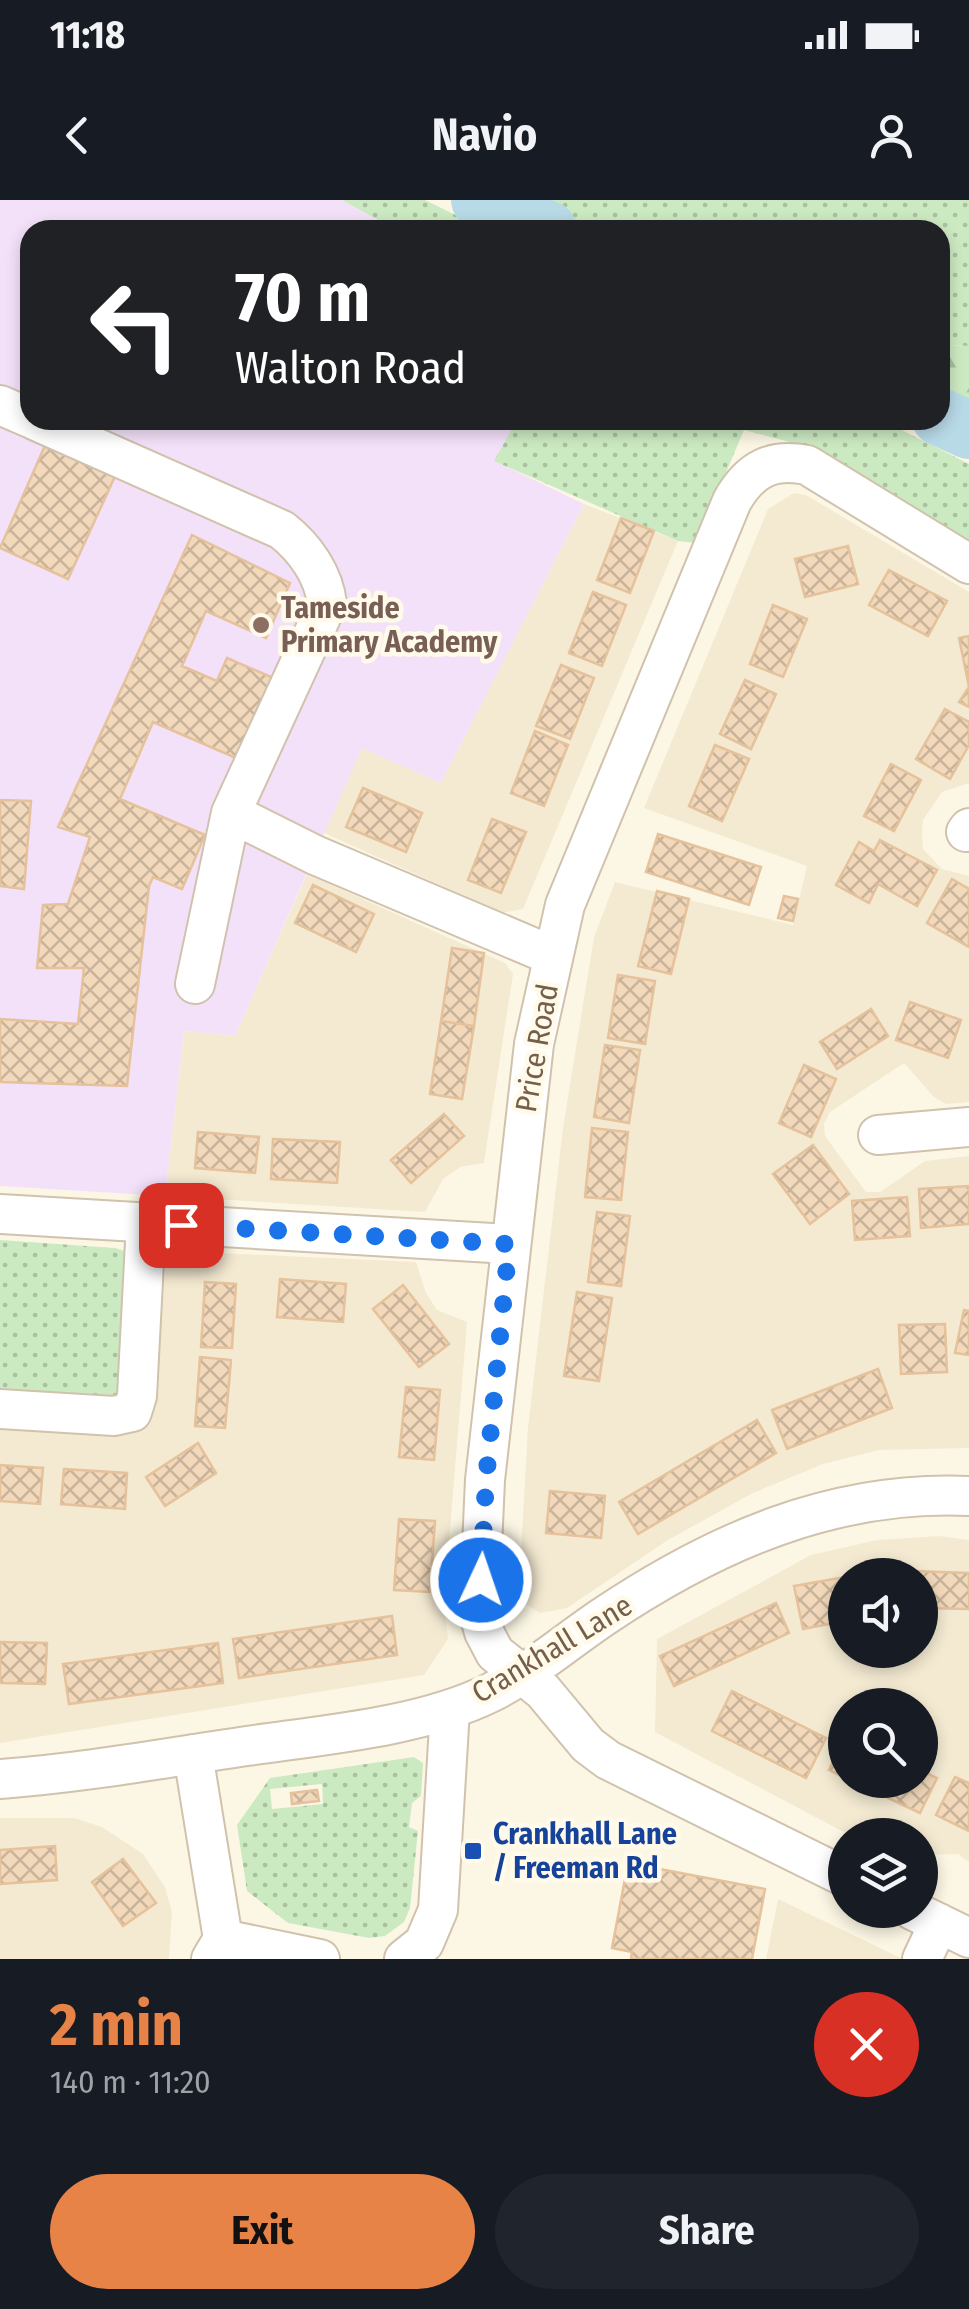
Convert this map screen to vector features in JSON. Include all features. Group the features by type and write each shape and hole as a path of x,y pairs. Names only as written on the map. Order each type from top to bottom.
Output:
{"street":[{"path":"57,430 282,530 301,545 326,590 327,604 232,813 195,984"},
{"name":"Price Road","path":"828,1869 608,1760 588,1745 522,1673 495,1653 479,1614 486,1480 509,1244 534,1044 565,905 732,501 750,476 777,462 807,465 969,564"},
{"path":"232,813 315,855 553,956"},
{"path":"878,1134 969,1127"},
{"path":"0,1214 509,1244"},
{"path":"0,1410 114,1416 132,1412 138,1396 146,1223"},
{"name":"Crankhall Lane","path":"0,1779 332,1734 450,1709 491,1693 606,1614 778,1522 866,1502 924,1494 969,1496"},
{"path":"404,1959 424,1943 438,1910 450,1709"},
{"path":"193,1754 217,1949 320,1959"},
{"path":"922,1959 940,1924"}],"shaded area":[{"name":"Tameside Primary Academy","path":"0,200 342,200 378,220 20,220 20,430 512,430 495,461 584,504 441,783 362,748 235,1036 184,1031 165,1196 0,1186"},
{"path":"794,493 806,495 969,592 969,783 942,792 923,820 922,835 923,849 942,869 969,876 969,1102 946,1104 934,1097 904,1063 830,1112 824,1124 825,1136 866,1192 880,1192 925,1161 969,1156 969,1448 879,1450 823,1464 753,1493 668,1540 567,1608 540,1613 524,1603 519,1588 528,1427 563,1128 594,937 615,882 793,925 807,866 644,808 768,509"},
{"path":"584,504 678,541 523,909 502,913 324,833 362,747 441,783"},
{"path":"307,874 505,963 513,974 484,1163 460,1167 443,1179 425,1212 165,1196 184,1031 235,1036"},
{"path":"176,1251 416,1262 426,1293 437,1310 467,1322 444,1604 448,1639 424,1675 0,1743 0,1422 144,1427 152,1410 166,1259"},
{"path":"939,1536 969,1540 969,1862 958,1854 938,1855 938,1818 828,1818 828,1824 655,1732 657,1639 811,1555 877,1540"},
{"path":"0,1818 75,1818 102,1827 143,1854 165,1887 172,1912 169,1959 0,1959"},
{"path":"778,1899 828,1923 828,1928 838,1928 903,1959 766,1959"}],"green space":[{"path":"342,200 425,200 466,220 378,220"},
{"path":"511,200 969,200 969,346 950,345 950,220 552,220"},
{"path":"950,345 969,346 969,422 950,413"},
{"path":"511,430 744,430 696,543 678,541 494,461"},
{"path":"744,430 902,430 969,464 969,549 805,446"},
{"path":"0,1240 115,1248 131,1253 124,1404 0,1401"},
{"path":"414,1757 423,1763 421,1796 412,1803 409,1827 418,1831 410,1908 404,1922 385,1936 369,1938 288,1923 247,1891 237,1825 270,1778","holes":["322,1784 323,1804 272,1809 270,1789"]}],"building":[{"path":"47,441 117,472 68,579 0,548"},
{"path":"621,518 654,531 630,593 597,580"},
{"path":"192,535 290,583 266,638 206,611 182,666 217,681 227,658 278,680 243,761 153,722 120,799 205,835 182,889 153,877 149,886 127,1086 0,1082 0,1019 78,1024 84,968 37,968 43,905 68,904 90,837 58,827"},
{"path":"848,546 858,584 805,597 795,559"},
{"path":"889,570 947,601 928,636 869,605"},
{"path":"593,592 626,605 602,666 569,653"},
{"path":"773,605 807,619 783,677 750,664"},
{"path":"969,636 969,687 959,638"},
{"path":"561,665 594,678 570,739 536,726"},
{"path":"745,680 776,694 751,749 720,734"},
{"path":"969,687 969,707 959,702"},
{"path":"945,709 969,722 969,745 950,779 916,759"},
{"path":"535,731 568,745 544,806 511,793"},
{"path":"715,745 749,759 722,821 689,806"},
{"path":"891,764 921,780 894,831 864,816"},
{"path":"363,788 422,813 406,852 346,827"},
{"path":"0,800 31,801 24,889 0,886"},
{"path":"492,819 526,832 501,893 468,880"},
{"path":"658,834 761,867 749,905 646,872"},
{"path":"880,840 937,870 917,906 878,884 869,903 836,885 859,842 874,851"},
{"path":"952,879 969,889 969,947 927,923"},
{"path":"313,885 374,914 356,952 295,923"},
{"path":"657,891 689,899 671,974 638,966"},
{"path":"784,896 798,899 793,921 778,918"},
{"path":"452,948 484,953 474,1026 441,1021"},
{"path":"618,975 655,981 645,1044 608,1038"},
{"path":"910,1002 961,1020 948,1058 896,1040"},
{"path":"871,1009 888,1036 837,1069 820,1042"},
{"path":"441,1021 474,1026 462,1099 430,1094"},
{"path":"605,1045 640,1050 629,1123 594,1117"},
{"path":"804,1065 836,1079 811,1137 779,1123"},
{"path":"444,1114 464,1136 411,1183 391,1160"},
{"path":"592,1128 628,1132 621,1200 585,1197"},
{"path":"198,1132 259,1137 255,1173 195,1168"},
{"path":"273,1139 340,1142 337,1183 271,1179"},
{"path":"813,1145 849,1194 810,1224 773,1174"},
{"path":"969,1186 969,1224 921,1228 919,1189"},
{"path":"907,1197 910,1236 855,1240 852,1201"},
{"path":"597,1212 630,1216 621,1286 588,1282"},
{"path":"280,1279 346,1284 343,1322 277,1317"},
{"path":"205,1282 236,1284 232,1348 201,1347"},
{"path":"403,1285 449,1344 419,1367 373,1309"},
{"path":"577,1292 612,1298 599,1381 564,1376"},
{"path":"964,1310 969,1311 969,1355 955,1353"},
{"path":"945,1324 947,1372 901,1374 899,1325"},
{"path":"200,1357 231,1360 225,1428 195,1426"},
{"path":"878,1369 892,1408 787,1449 772,1410"},
{"path":"406,1387 440,1390 434,1460 399,1457"},
{"path":"757,1420 776,1453 638,1534 619,1502"},
{"path":"198,1443 216,1473 165,1506 146,1477"},
{"path":"0,1465 43,1468 40,1504 0,1501"},
{"path":"64,1469 127,1473 125,1509 61,1504"},
{"path":"550,1491 605,1496 601,1538 546,1533"},
{"path":"399,1519 435,1521 430,1592 394,1590"},
{"path":"938,1572 969,1573 969,1609 938,1608"},
{"path":"828,1580 828,1624 803,1629 794,1586"},
{"path":"776,1603 789,1633 674,1686 660,1656"},
{"path":"392,1616 397,1655 239,1678 233,1639"},
{"path":"0,1642 47,1643 45,1684 0,1683"},
{"path":"218,1643 223,1683 69,1704 63,1664"},
{"path":"732,1691 826,1738 806,1778 712,1731"},
{"path":"955,1777 969,1783 969,1831 936,1815"},
{"path":"317,1790 319,1801 292,1804 291,1793"},
{"path":"888,1798 927,1798 920,1813"},
{"path":"55,1846 57,1880 0,1884 0,1850"},
{"path":"123,1859 156,1903 123,1926 92,1882"},
{"path":"628,1863 765,1889 752,1959 631,1959 632,1952 612,1948"}],"waterway":[{"path":"480,200 525,220"},
{"path":"950,421 969,430"}],"place":[{"name":"Tameside Primary Academy","path":"261,625"},
{"name":"Crankhall Lane / Freeman Rd","path":"473,1851"}],"route":[{"path":"181,1225 509,1244 486,1480 481,1580"}]}
